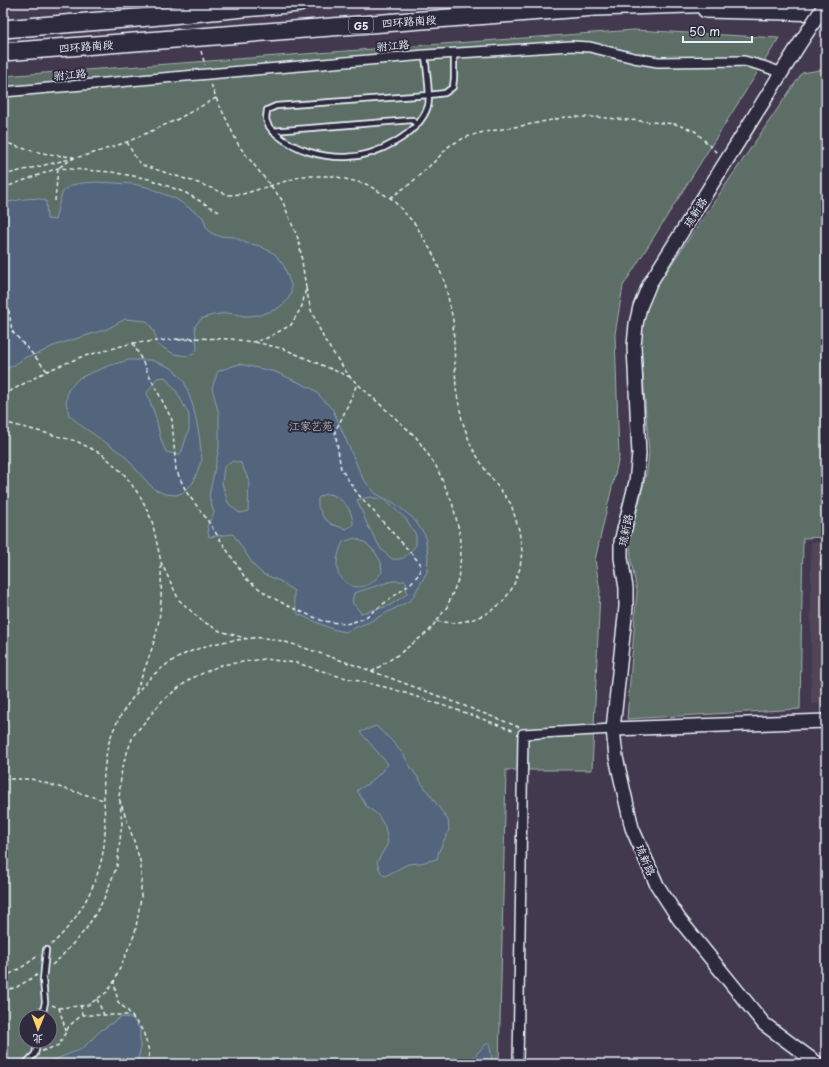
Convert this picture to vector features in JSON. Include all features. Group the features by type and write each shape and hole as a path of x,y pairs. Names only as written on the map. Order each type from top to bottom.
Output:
{"highway":[{"path":"3,29 299,3"},
{"name":"四环路南段","path":"3,52 595,7 720,3"},
{"path":"595,7 826,12"}],"street":[{"name":"琉新路","path":"818,1064 764,1024 679,919 657,885 632,828 616,757 613,729 626,607 626,588 621,558 621,542 636,482 638,461 634,346 636,324 640,307 650,283 826,3"},
{"name":"驸江路","path":"3,92 425,55 571,46 590,47 634,58 658,62 744,61 782,73"},
{"path":"518,1064 523,734 826,721"}],"lane":[{"path":"425,55 429,95 429,104 426,114 417,125 401,138 373,152 347,157 328,156 303,151 283,140 272,131 266,122 267,110 276,106 429,95 445,93 453,88 454,53"},
{"path":"272,131 412,120 417,125"},
{"path":"44,1009 45,1002 43,972 46,950"},
{"path":"26,1064 34,1054 36,1049"}],"path":[{"path":"201,51 216,98 239,146 282,200 299,241 311,310 325,342 350,377 416,437 436,466 452,502 459,530 461,556 458,580 447,608 429,631 373,672"},
{"path":"3,174 91,154 127,142 176,120 216,98"},
{"path":"390,198 410,184 449,146 464,138 479,133 566,117 594,117 675,124 695,131 726,162"},
{"path":"3,141 14,146 50,155 76,157"},
{"path":"127,142 135,157 142,165 198,183 229,195 243,194 303,176 333,176 366,184 390,198 415,224 434,254 445,283 453,320 456,389 462,420 471,446 486,471 511,504 519,530 522,551 520,568 514,587 502,603 486,614 471,620 452,624 436,621"},
{"path":"3,188 58,168 76,157"},
{"path":"55,202 58,168"},
{"path":"58,168 112,172 149,179 186,193 220,213"},
{"path":"253,342 267,338 291,325 302,306 306,288"},
{"path":"3,306 9,312 12,331 47,371"},
{"path":"3,395 47,371 81,357 134,343 189,338 231,339 284,349 350,377"},
{"path":"134,343 172,420 176,470 187,493 206,518 246,579 268,595 288,606 323,621 346,624 363,619 409,585 420,573 420,563 357,493 341,469 335,431 358,384"},
{"path":"3,422 76,441 102,454 124,474 142,499 152,520 161,562 161,583 160,612 155,635 136,693"},
{"path":"161,562 179,600 202,621 220,631 247,638"},
{"path":"3,977 27,964 62,936 84,904 101,864 105,833 104,774 108,746 114,731 125,708 136,693 155,673 188,652 221,642 247,638 265,638 282,641 373,672 524,728 523,734 463,712 400,692 338,676 297,663 265,659 221,665 190,678 163,700 133,736 122,767 119,798 122,824 116,866 103,901 86,929 60,958 43,972 16,987 3,991"},
{"path":"3,779 31,779 104,800"},
{"path":"45,1002 59,1008 88,1005 107,992 114,982 134,933 141,898 141,864 119,798"},
{"path":"114,982 118,1002 131,1015 143,1031 149,1051 148,1064"},
{"path":"97,999 104,1015"},
{"path":"81,1005 82,1015"},
{"path":"59,1008 66,1032"},
{"path":"34,1054 58,1045 69,1026 82,1015 131,1015"}],"shaded area":[{"path":"811,542 826,542 826,703 811,704"}],"green space":[{"name":"江家艺苑","path":"634,30 779,38 623,286 615,334 619,457 595,560 600,591 592,770 506,770 499,1064 3,1064 3,76"},
{"path":"826,69 826,537 803,538 800,709 627,719 637,591 631,561 630,540 647,470 649,453 642,363 639,347 641,327 645,311 656,287 802,73"}],"water":[{"path":"96,182 133,184 147,187 176,199 203,217 206,226 211,233 219,236 234,237 246,243 260,246 275,254 284,266 291,285 291,294 286,302 277,309 260,315 245,316 228,313 213,315 201,319 195,326 197,349 194,354 187,356 174,354 158,345 154,332 146,321 125,319 107,329 53,346 40,353 26,357 13,366 3,369 3,203 25,199 41,199 46,201 47,219 55,220 63,192 69,186"},
{"path":"128,360 151,360 172,368 184,381 193,406 199,434 202,459 193,483 182,493 176,495 165,494 154,489 124,455 83,427 69,415 66,403 68,390 79,378 108,366","holes":["165,377 177,392 189,415 189,429 182,451 179,455 166,452 147,393 157,378"]},
{"path":"239,364 276,372 313,389 333,410 363,479 376,494 394,503 413,518 425,535 428,555 427,572 411,600 369,622 345,632 332,629 298,614 294,601 294,591 280,581 263,574 255,567 233,534 209,537 207,526 214,513 209,496 219,448 219,414 212,388 218,371","holes":["233,461 241,463 249,481 248,511 242,513 238,512 228,503 222,483 224,467","325,494 333,495 339,498 346,504 352,516 353,525 346,529 331,524 324,518 318,507 318,498","370,497 385,500 406,519 416,535 416,545 408,554 400,559 392,559 381,549 367,524 357,500","355,538 366,543 375,552 381,562 382,572 374,581 365,586 356,587 348,584 344,581 337,569 338,557 343,542","392,581 406,581 407,594 389,606 361,613 352,602 354,593"]},
{"path":"376,726 404,755 411,768 448,820 449,830 439,851 437,859 408,864 385,876 381,872 377,862 388,843 385,827 378,815 366,806 357,790 374,779 388,764 360,732"},
{"path":"121,1017 132,1018 140,1029 140,1050 137,1064 43,1064 82,1049 100,1031"},
{"path":"489,1043 493,1064 467,1064 485,1045"}],"building":[{"path":"823,552 826,553 826,566 820,565"}]}
